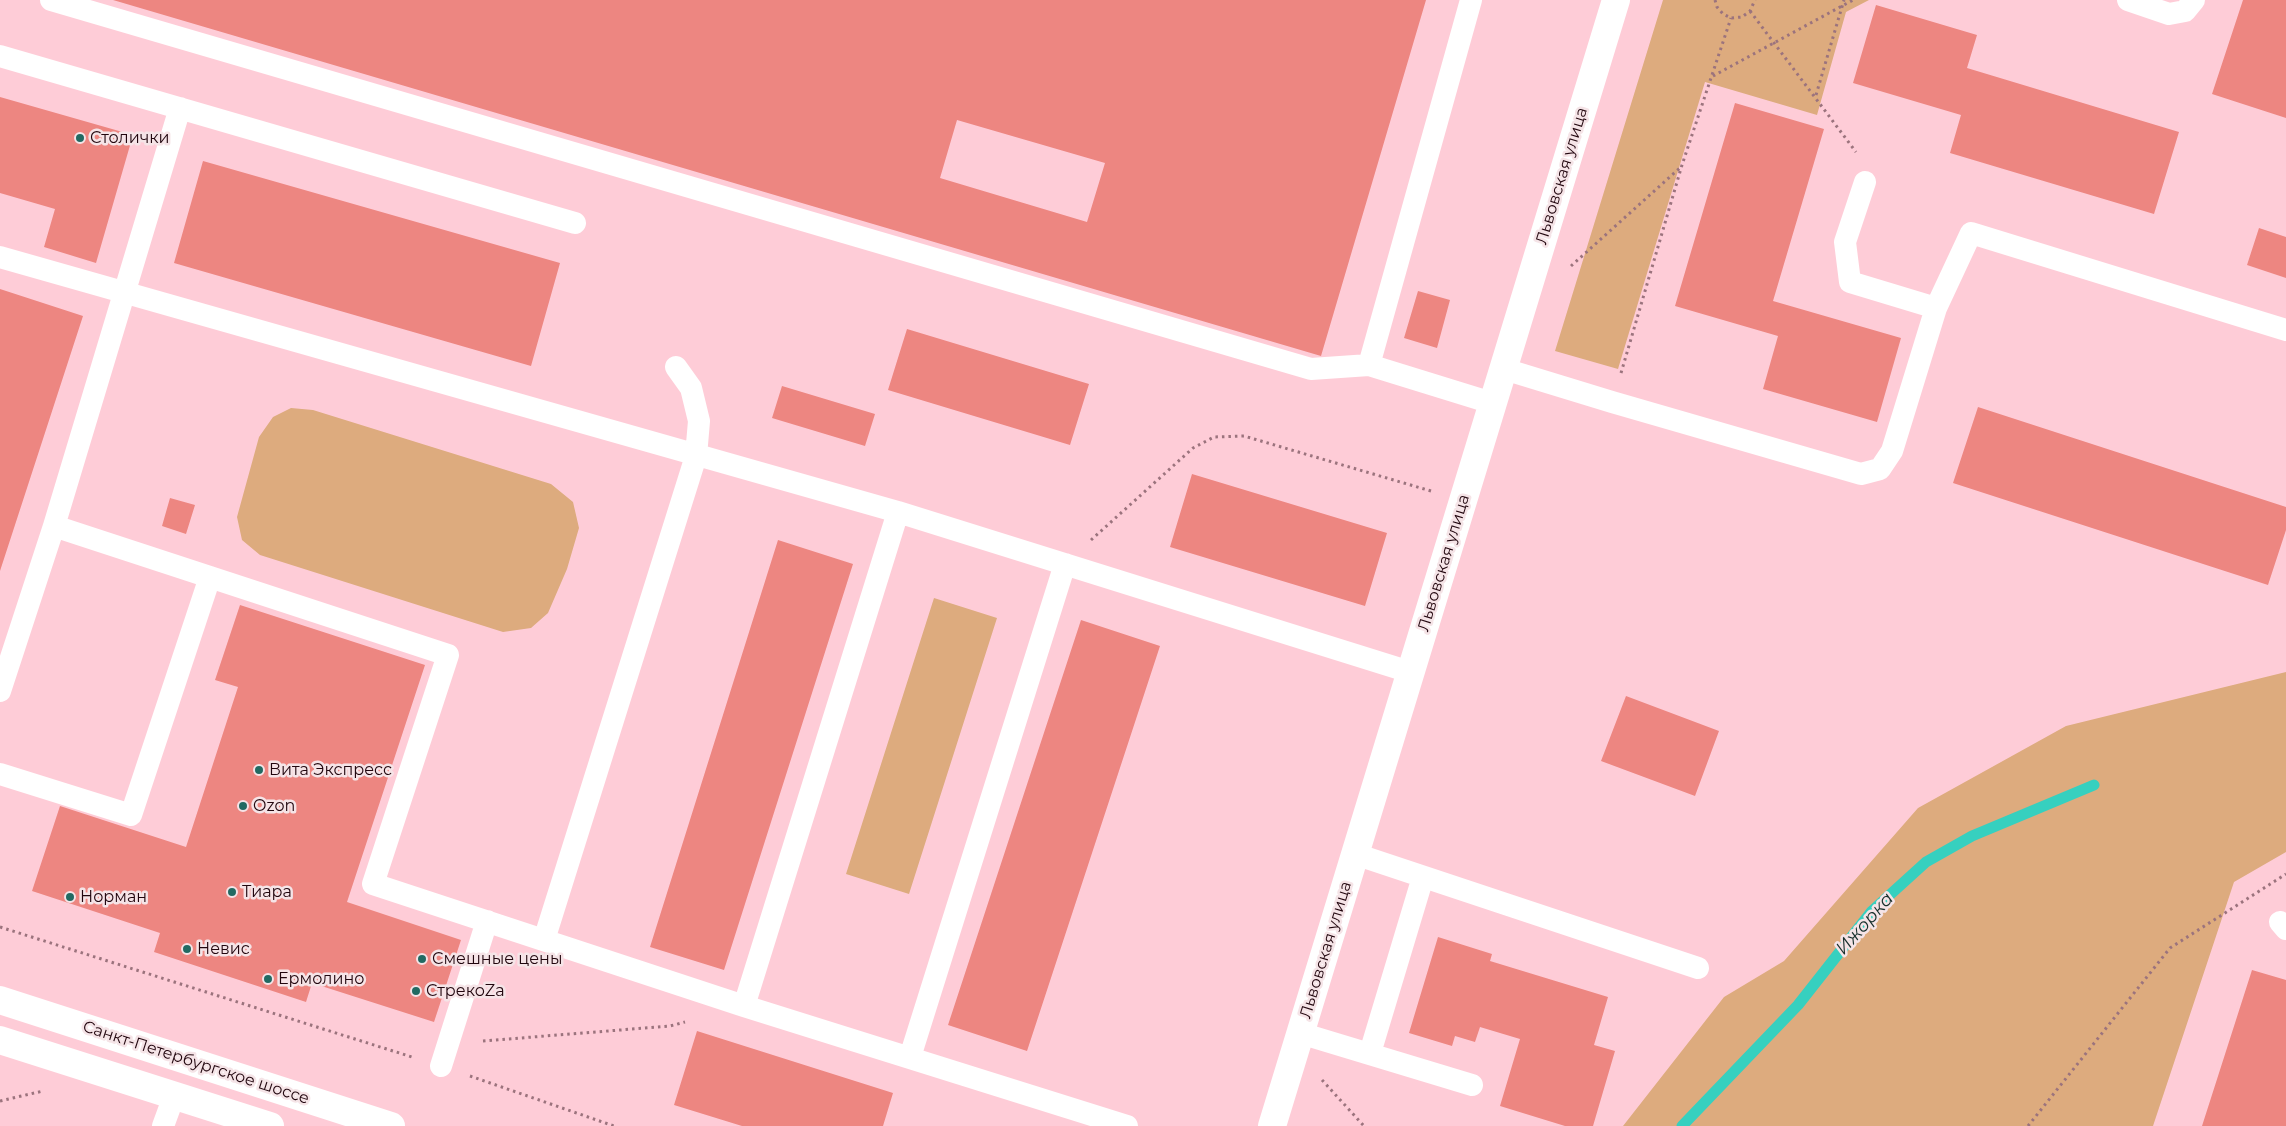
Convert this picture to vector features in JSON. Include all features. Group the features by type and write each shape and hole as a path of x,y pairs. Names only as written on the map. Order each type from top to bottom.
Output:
{"street":[{"name":"Львовская улица","path":"1272,1126 1616,0"},
{"name":"Санкт-Петербургское шоссе","path":"0,1000 392,1126"},
{"path":"0,1040 270,1126"}],"lane":[{"path":"51,0 1311,369 1369,365 1492,404"},
{"path":"1369,365 1471,0"},
{"path":"2128,0 2169,14 2184,11 2194,0"},
{"path":"0,56 575,223"},
{"path":"0,691 54,526 126,294 180,108"},
{"path":"1866,182 1845,242 1850,282 1936,308"},
{"path":"1504,369 1861,474 1880,469 1892,451 1936,308 1971,233 2286,330"},
{"path":"0,257 898,512 1410,672"},
{"path":"544,940 696,456 699,422 691,388 676,367"},
{"path":"744,1006 898,512"},
{"path":"54,526 448,655 373,884 744,1006 1127,1126"},
{"path":"910,1058 1065,564"},
{"path":"0,774 132,815 210,577"},
{"path":"1355,854 1698,968"},
{"path":"1370,1053 1424,876"},
{"path":"441,1066 487,921"},
{"path":"1300,1033 1472,1085"},
{"path":"163,1126 174,1096"}],"path":[{"path":"1715,0 1723,14 1731,18 1742,17 1750,11 1755,0"},
{"path":"1816,96 1844,0"},
{"path":"1713,76 1853,0"},
{"path":"1750,11 1855,149 1866,182"},
{"path":"1612,402 1682,166 1731,18"},
{"path":"1567,270 1682,166"},
{"path":"1065,564 1193,448 1214,436 1244,436 1438,493"},
{"path":"2028,1126 2170,948 2286,874"},
{"path":"0,927 441,1066 614,1126"},
{"path":"441,1066 472,1042 670,1026 689,1021"},
{"path":"1317,1074 1364,1126"},
{"path":"0,1101 45,1091"}],"shaded area":[{"path":"1663,0 1869,0 1846,12 1817,115 1705,82 1618,369 1555,351"},
{"path":"291,408 313,410 551,484 573,502 579,528 567,569 548,613 531,628 503,632 260,555 242,540 237,517 259,437 273,417"},
{"path":"934,598 997,618 909,894 846,874"},
{"path":"2286,672 2286,852 2234,882 2153,1126 1623,1126 1724,997 1784,961 1918,808 2066,726"}],"building":[{"path":"113,0 1426,0 1321,356","holes":["957,120 1105,163 1087,222 940,178"]},
{"path":"2243,0 2286,0 2286,118 2212,94"},
{"path":"1876,5 1977,35 1967,68 2179,132 2154,214 1950,153 1961,115 1853,83"},
{"path":"0,97 133,135 96,263 44,247 55,209 0,193"},
{"path":"1735,103 1824,129 1773,301 1901,338 1877,422 1763,389 1778,336 1675,306"},
{"path":"203,161 560,263 531,366 174,263"},
{"path":"2259,228 2286,237 2286,278 2247,265"},
{"path":"0,289 83,316 0,571"},
{"path":"1418,291 1450,300 1437,348 1404,338"},
{"path":"907,329 1089,384 1070,445 888,390"},
{"path":"782,386 875,414 865,446 772,418"},
{"path":"1978,407 2286,507 2286,530 2268,585 1953,483"},
{"path":"1192,474 1387,533 1365,606 1170,547"},
{"path":"170,498 195,505 186,534 162,526"},
{"path":"778,540 853,564 724,970 650,947"},
{"path":"240,605 425,665 347,902 461,940 434,1022 312,983 306,1002 154,952 160,933 32,891 60,806 186,847 238,687 215,680"},
{"path":"1081,620 1160,646 1027,1051 948,1025"},
{"path":"1626,696 1719,731 1695,796 1601,761"},
{"path":"1438,937 1492,954 1490,961 1608,997 1594,1045 1615,1051 1593,1126 1565,1126 1500,1106 1520,1039 1480,1027 1475,1042 1455,1036 1452,1046 1409,1033"},
{"path":"2252,970 2286,980 2286,1126 2202,1126"},
{"path":"697,1031 893,1093 883,1126 742,1126 674,1105"}],"waterway":[{"name":"Ижорка","path":"1682,1126 1798,1005 1872,911 1926,862 1972,836 2094,785"}],"place":[{"name":"Столички","path":"80,138"},
{"name":"Вита Экспресс","path":"259,770"},
{"name":"Ozon","path":"243,806"},
{"name":"Тиара","path":"232,892"},
{"name":"Норман","path":"70,897"},
{"name":"Невис","path":"187,949"},
{"name":"Смешные цены","path":"422,959"},
{"name":"Ермолино","path":"268,979"},
{"name":"СтрекоZа","path":"416,991"}]}
